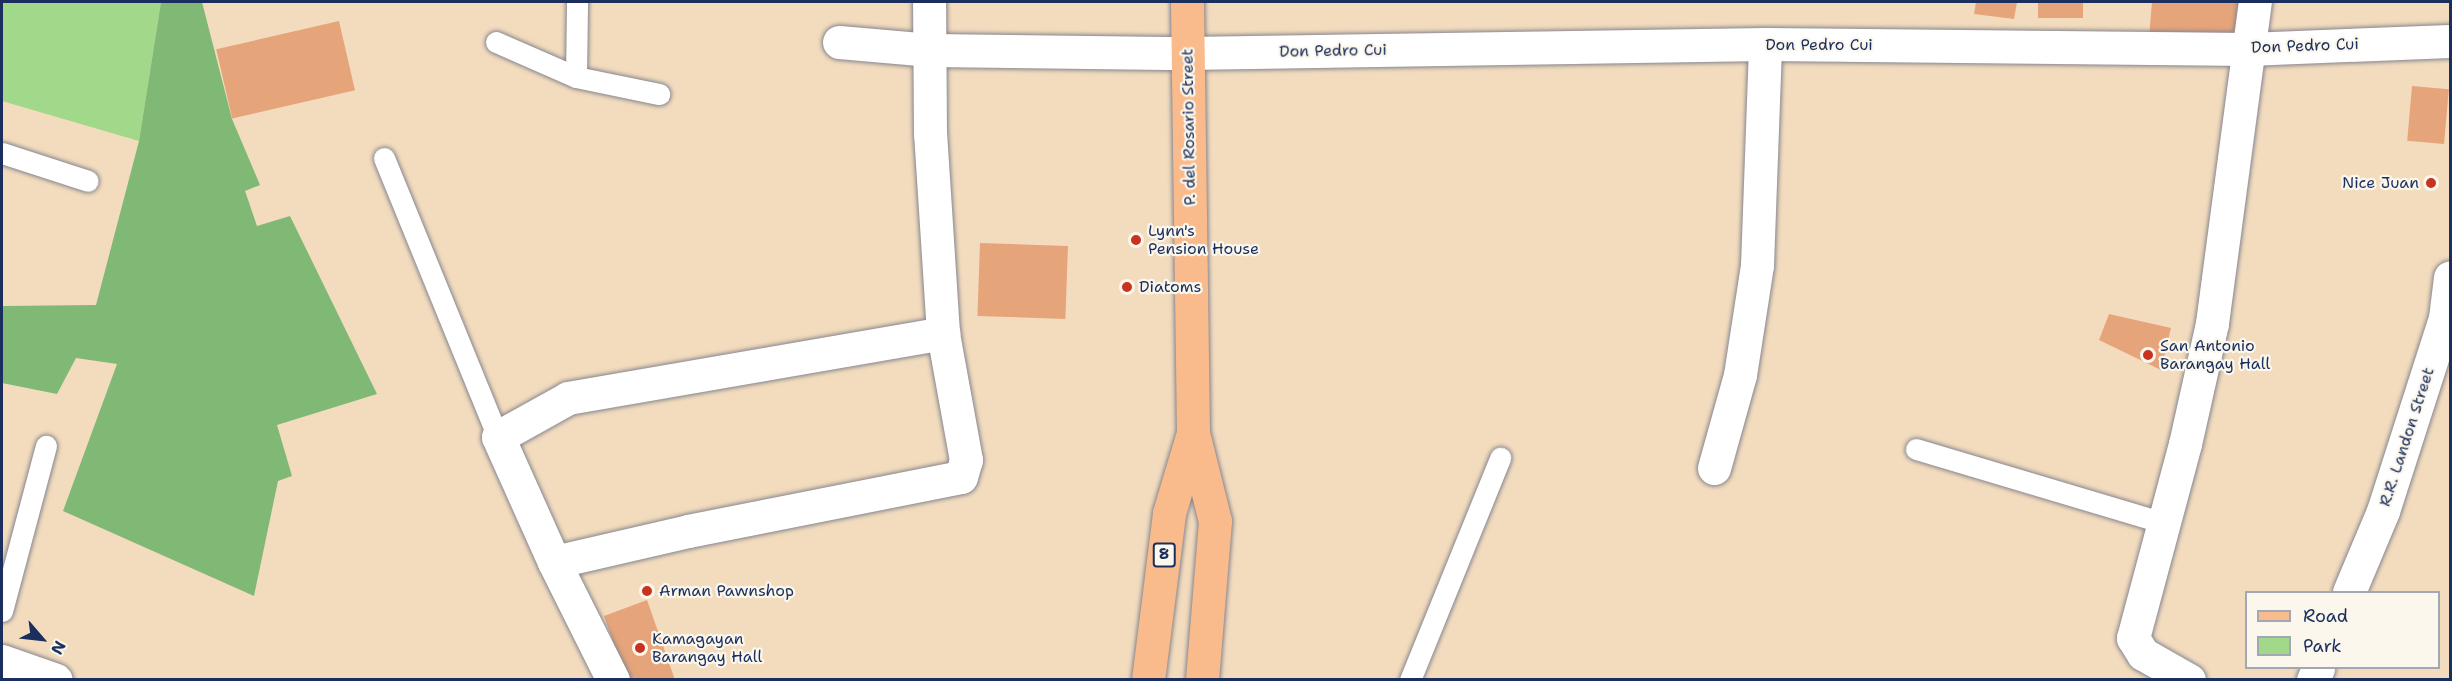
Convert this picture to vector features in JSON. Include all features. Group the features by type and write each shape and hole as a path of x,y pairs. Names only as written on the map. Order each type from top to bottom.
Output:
{"main road":[{"name":"P. del Rosario Street","path":"1187,2 1193,433 1215,520 1202,680"},
{"name":"P. del Rosario Street","path":"1148,680 1169,513 1193,433"}],"street":[{"path":"554,562 688,531 961,477 966,460 943,333 930,134 929,2"},
{"path":"2189,680 2143,654 2133,638 2164,524 2212,323 2254,2"},
{"name":"Don Pedro Cui","path":"839,42 931,50 1187,53 1765,44 2248,49 2451,41"},
{"path":"1714,468 1740,375 1757,265 1765,44"},
{"name":"R.R. Landon Street","path":"2349,591 2391,489 2445,318 2451,277"},
{"path":"613,680 554,562 498,437 568,398 943,333"},
{"path":"2,661 56,680"}],"lane":[{"path":"576,77 577,2"},
{"path":"496,42 576,77 658,94"},
{"path":"2,153 88,181"},
{"path":"384,158 498,437"},
{"path":"2,611 46,446"},
{"path":"1916,449 2164,524"},
{"path":"1410,680 1500,458"}],"green space":[{"path":"2,2 161,2 139,141 2,101"},
{"path":"161,2 202,2 232,119 260,185 245,191 257,226 290,216 377,394 277,425 292,476 278,481 254,596 63,511 117,364 76,358 57,394 2,383 2,306 96,305 139,141"}],"building":[{"path":"1976,2 2017,2 2014,19 1974,14"},
{"path":"2038,2 2083,2 2083,18 2038,18"},
{"path":"2152,2 2245,2 2242,44 2149,37"},
{"path":"339,21 355,90 232,119 216,49"},
{"path":"2412,86 2449,89 2444,144 2407,141"},
{"path":"980,243 1068,246 1065,319 977,316"},
{"name":"San Antonio Barangay Hall","path":"2109,314 2171,328 2161,370 2099,340"},
{"name":"Kamagayan Barangay Hall","path":"647,600 675,680 627,680 604,616"}],"place":[{"name":"Nice Juan","path":"2431,183"},
{"name":"Lynn's Pension House","path":"1136,240"},
{"name":"Diatoms","path":"1127,287"},
{"name":"San Antonio Barangay Hall","path":"2148,355"},
{"name":"Arman Pawnshop","path":"647,591"},
{"name":"Kamagayan Barangay Hall","path":"640,648"}]}
